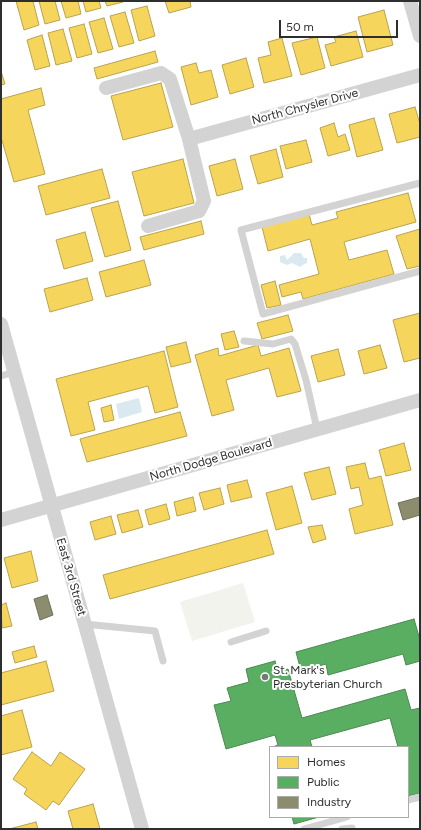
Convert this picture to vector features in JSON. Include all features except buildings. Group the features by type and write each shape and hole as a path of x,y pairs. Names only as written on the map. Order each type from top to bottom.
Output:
{"street":[{"path":"410,1 420,36"},
{"path":"106,88 161,73 170,79 189,139 204,201 199,211 148,226"},
{"name":"North Chrysler Drive","path":"189,139 420,75"},
{"name":"East 3rd Street","path":"1,324 8,374 51,506 142,829"},
{"name":"North Dodge Boulevard","path":"1,520 420,400"}],"lane":[{"path":"420,183 240,230 263,314 420,271"},
{"path":"244,341 273,344 291,339 295,344 306,380 317,429"},
{"path":"84,624 155,631 163,661"},
{"path":"231,642 266,631"},
{"path":"409,800 420,797"},
{"path":"304,829 343,818"},
{"path":"342,829 352,828"}],"shaded area":[{"path":"294,253 301,253 304,258 307,258 307,264 306,263 300,267 292,263 287,265 280,262 280,256 285,255 287,260"},
{"path":"139,398 142,412 119,419 116,404"},
{"path":"243,583 255,622 192,641 180,602"}],"place":[{"name":"St. Mark's Presbyterian Church","path":"265,677"}]}
